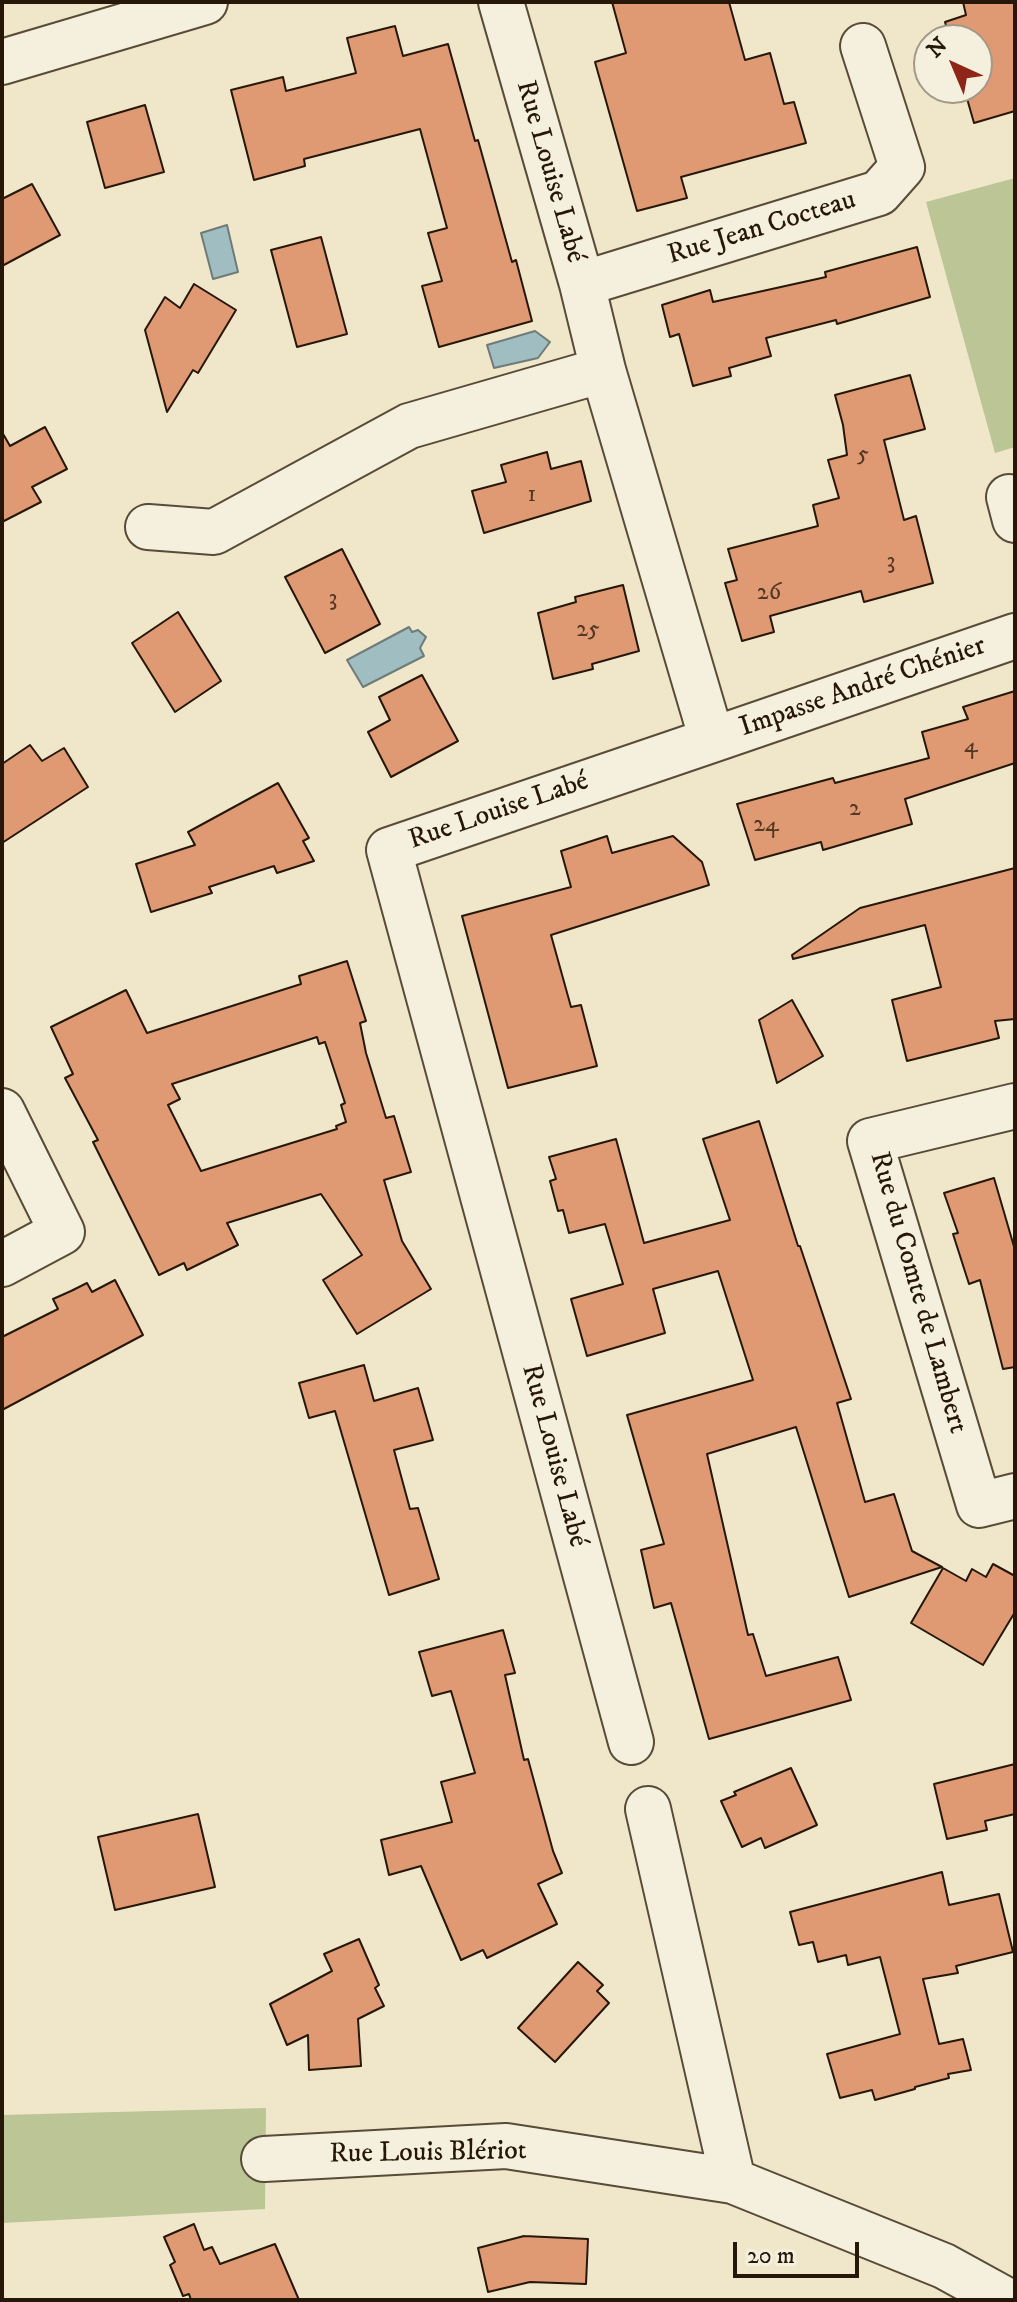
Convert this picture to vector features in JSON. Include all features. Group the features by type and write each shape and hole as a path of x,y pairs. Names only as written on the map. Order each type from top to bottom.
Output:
{"street":[{"path":"2,62 205,2"},
{"name":"Rue Louise Labé","path":"501,2 582,284 603,370 712,740 389,850 631,1742"},
{"name":"Rue Jean Cocteau","path":"582,284 879,193 902,167 863,46"},
{"path":"148,527 214,532 409,426 603,370"},
{"name":"Impasse André Chénier","path":"712,740 1015,636"},
{"name":"Rue du Comte de Lambert","path":"1015,1106 870,1141 979,1505 1015,1496"},
{"path":"2,1111 62,1232 2,1264"},
{"path":"648,1809 733,2181"},
{"name":"Rue Louis Blériot","path":"264,2159 506,2146 733,2181 944,2266 1006,2300"}],"green space":[{"path":"1015,178 1015,447 995,453 926,202"},
{"path":"266,2108 265,2209 2,2223 2,2115"}],"water":[{"path":"227,225 238,272 213,279 201,233"},
{"path":"535,331 550,342 538,358 494,368 487,345"},
{"path":"409,627 412,632 418,630 426,637 420,648 424,656 363,687 347,660"}],"building":[{"path":"612,2 729,2 745,60 770,53 784,104 794,102 806,143 681,177 687,198 637,211 595,62 626,53"},
{"path":"963,2 1015,2 1015,111 974,123 969,104 993,104 993,24 946,24 966,15"},
{"path":"395,26 403,56 448,44 532,321 439,347 422,286 442,281 428,233 447,228 420,129 304,159 305,166 254,180 231,90 283,77 286,91 356,73 347,38"},
{"path":"145,105 164,172 105,188 87,122"},
{"path":"32,184 60,235 2,266 2,199"},
{"path":"321,237 347,334 297,347 271,250"},
{"path":"917,247 930,297 837,324 836,320 766,338 771,356 729,368 731,376 693,386 679,334 670,337 662,305 710,290 713,302 826,277 825,272"},
{"path":"194,284 236,310 198,373 193,370 167,412 145,330 165,297 180,308"},
{"path":"910,375 925,429 884,440 904,520 916,516 933,583 864,602 861,591 770,616 774,632 742,641 725,583 737,580 728,549 818,526 813,505 839,498 828,460 847,455 835,395"},
{"path":"45,427 67,469 32,487 41,502 2,522 2,432 10,446"},
{"path":"547,452 551,469 581,461 591,501 484,533 472,491 506,482 501,465"},
{"path":"342,549 380,624 325,653 285,577"},
{"path":"623,585 639,651 592,664 593,669 553,679 538,613 576,602 575,597"},
{"path":"178,612 221,681 175,712 132,643"},
{"path":"422,675 458,741 391,777 368,732 390,720 379,697"},
{"path":"1015,691 1015,763 905,799 912,824 823,850 821,842 755,860 737,804 833,778 835,783 929,758 922,732 968,719 963,707"},
{"path":"30,745 42,761 64,748 88,787 2,843 2,764"},
{"path":"278,783 309,838 303,841 314,861 277,873 274,866 209,887 212,893 151,912 136,864 195,845 188,832"},
{"path":"607,836 612,853 673,836 702,862 709,885 551,935 571,1007 581,1005 597,1066 508,1088 462,916 571,887 561,851"},
{"path":"1015,868 1015,1019 995,1021 999,1038 907,1061 892,1000 941,987 925,925 793,959 792,955 860,908"},
{"path":"347,961 366,1021 360,1023 366,1053 386,1118 394,1116 411,1172 384,1180 402,1241 431,1289 357,1334 323,1280 362,1255 321,1194 227,1223 238,1245 187,1270 184,1263 159,1275 93,1142 98,1140 65,1078 73,1074 51,1027 126,990 147,1033 301,984 299,976","holes":["317,1037 319,1044 325,1042 345,1103 341,1105 346,1122 336,1126 337,1129 201,1171 168,1105 180,1099 172,1084"]},
{"path":"792,1000 823,1056 777,1083 759,1020"},
{"path":"759,1121 851,1399 837,1403 865,1502 894,1494 912,1551 942,1567 849,1597 796,1427 707,1454 748,1635 753,1634 766,1676 838,1657 851,1700 709,1739 671,1603 654,1608 641,1550 664,1544 627,1415 753,1380 718,1271 653,1289 665,1333 587,1356 571,1299 623,1284 605,1224 569,1233 563,1210 558,1211 550,1181 556,1179 549,1157 616,1139 644,1243 730,1220 703,1139"},
{"path":"994,1178 1015,1250 1015,1367 1003,1369 980,1280 969,1284 953,1234 958,1233 944,1193"},
{"path":"115,1280 143,1335 2,1410 2,1337 58,1309 53,1299 87,1283 92,1292"},
{"path":"364,1365 374,1401 418,1388 433,1440 394,1450 410,1509 418,1508 439,1579 389,1595 335,1411 309,1418 299,1383"},
{"path":"993,1564 1015,1576 1015,1612 983,1665 911,1623 943,1568 966,1581 972,1569 986,1577"},
{"path":"503,1630 515,1673 505,1675 524,1760 528,1759 562,1873 538,1884 557,1924 487,1958 483,1950 461,1960 421,1866 389,1875 381,1840 452,1822 441,1782 475,1773 451,1691 432,1696 419,1652"},
{"path":"1015,1764 1015,1814 985,1821 987,1830 947,1839 934,1784"},
{"path":"791,1768 817,1825 765,1848 761,1838 742,1847 721,1801 736,1795 734,1792"},
{"path":"198,1814 215,1887 115,1910 98,1837"},
{"path":"942,1872 949,1905 999,1894 1013,1952 956,1966 958,1973 923,1979 939,2044 963,2039 971,2070 948,2074 949,2078 875,2100 872,2090 840,2098 827,2054 900,2034 880,1957 848,1965 846,1955 818,1962 813,1942 799,1945 790,1912"},
{"path":"359,1939 379,1985 375,1988 384,2006 358,2019 361,2066 309,2070 308,2035 287,2045 270,2004 332,1971 324,1954"},
{"path":"578,1962 603,1985 597,1991 609,2003 555,2062 518,2028"},
{"path":"194,2224 204,2250 212,2247 220,2264 275,2244 299,2300 191,2300 189,2294 183,2296 170,2265 175,2262 164,2237"},
{"path":"524,2236 588,2239 586,2284 530,2282 488,2292 478,2248"}]}
